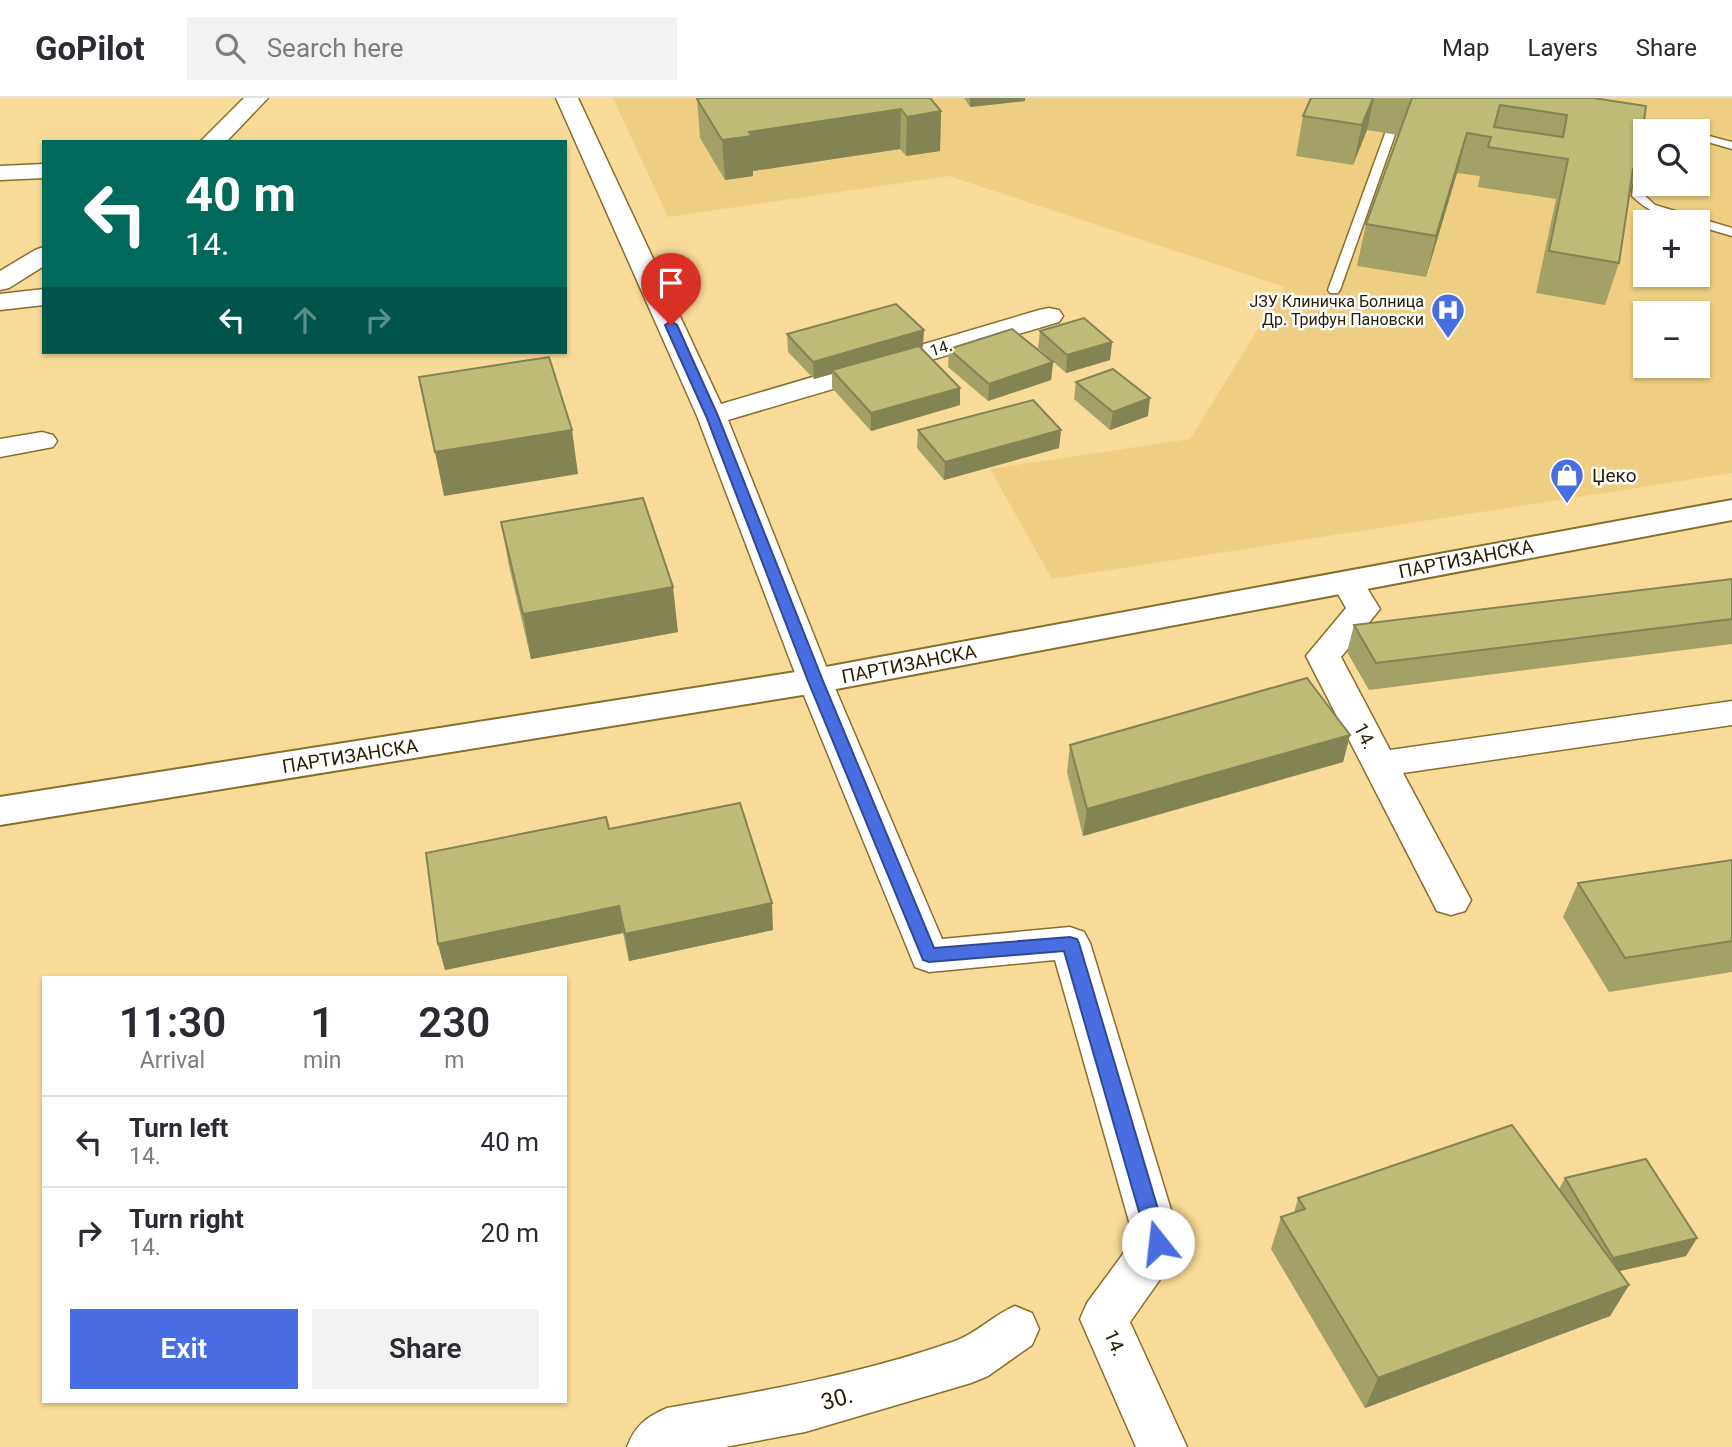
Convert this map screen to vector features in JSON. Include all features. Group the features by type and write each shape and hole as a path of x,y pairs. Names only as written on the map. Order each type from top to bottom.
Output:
{"street":[{"path":"214,140 257,98"},
{"path":"568,98 712,416 815,681"},
{"path":"0,173 42,171"},
{"path":"0,282 42,256"},
{"path":"0,302 42,297"},
{"name":"14.","path":"712,416 1049,316"},
{"path":"0,447 42,441"},
{"name":"ПАРТИЗАНСКА","path":"0,811 815,681 1732,510"},
{"name":"14.","path":"1347,582 1363,609 1323,656 1451,900"},
{"name":"14.","path":"815,681 929,956 1070,943 1158,1243 1104,1319 1162,1447"},
{"path":"1379,764 1732,713"},
{"name":"30.","path":"652,1447 667,1433 805,1408 971,1360 1014,1329"}],"lane":[{"path":"1334,290 1403,98"},
{"path":"1710,139 1732,146"},
{"path":"1638,196 1651,208 1732,232"}],"shaded area":[{"name":"ЈЗУ Клиничка Болница Др. Трифун Пановски","path":"613,98 1732,98 1732,473 1052,579 990,469 1190,439 1284,287 949,176 668,217"}],"building":[{"path":"930,98 941,111 907,117 901,109 749,132 752,136 722,140 697,99"},
{"path":"1311,98 1373,98 1362,125 1303,116"},
{"path":"1412,98 1593,98 1646,106 1644,119 1633,119 1633,169 1619,263 1549,251 1568,159 1488,147 1491,137 1467,133 1436,236 1366,224","holes":["1500,105 1567,115 1563,137 1494,127"]},
{"path":"896,304 924,330 813,362 787,334"},
{"path":"1084,318 1112,342 1067,355 1040,331"},
{"path":"1012,329 1053,362 989,384 949,349"},
{"path":"919,346 960,388 871,413 832,370"},
{"path":"549,357 572,430 435,452 419,377"},
{"path":"1113,369 1150,398 1113,412 1076,382"},
{"path":"1033,400 1061,430 945,462 918,430"},
{"path":"643,498 673,587 523,614 501,522"},
{"path":"1732,579 1732,619 1376,663 1354,625"},
{"path":"1307,678 1350,735 1087,809 1070,745"},
{"path":"740,803 772,903 625,934 619,906 438,944 426,853 606,817 609,829"},
{"path":"1732,860 1732,941 1625,958 1578,883"},
{"path":"1512,1125 1629,1285 1378,1378 1281,1217 1305,1209 1298,1198"},
{"path":"1646,1159 1697,1238 1613,1258 1565,1178"}],"place":[{"name":"ЈЗУ Клиничка Болница Др. Трифун Пановски","path":"1448,340"},
{"name":"Џеко","path":"1567,505"}],"route":[{"path":"671,325 712,416 815,681 929,956 1070,943 1158,1243"}]}
